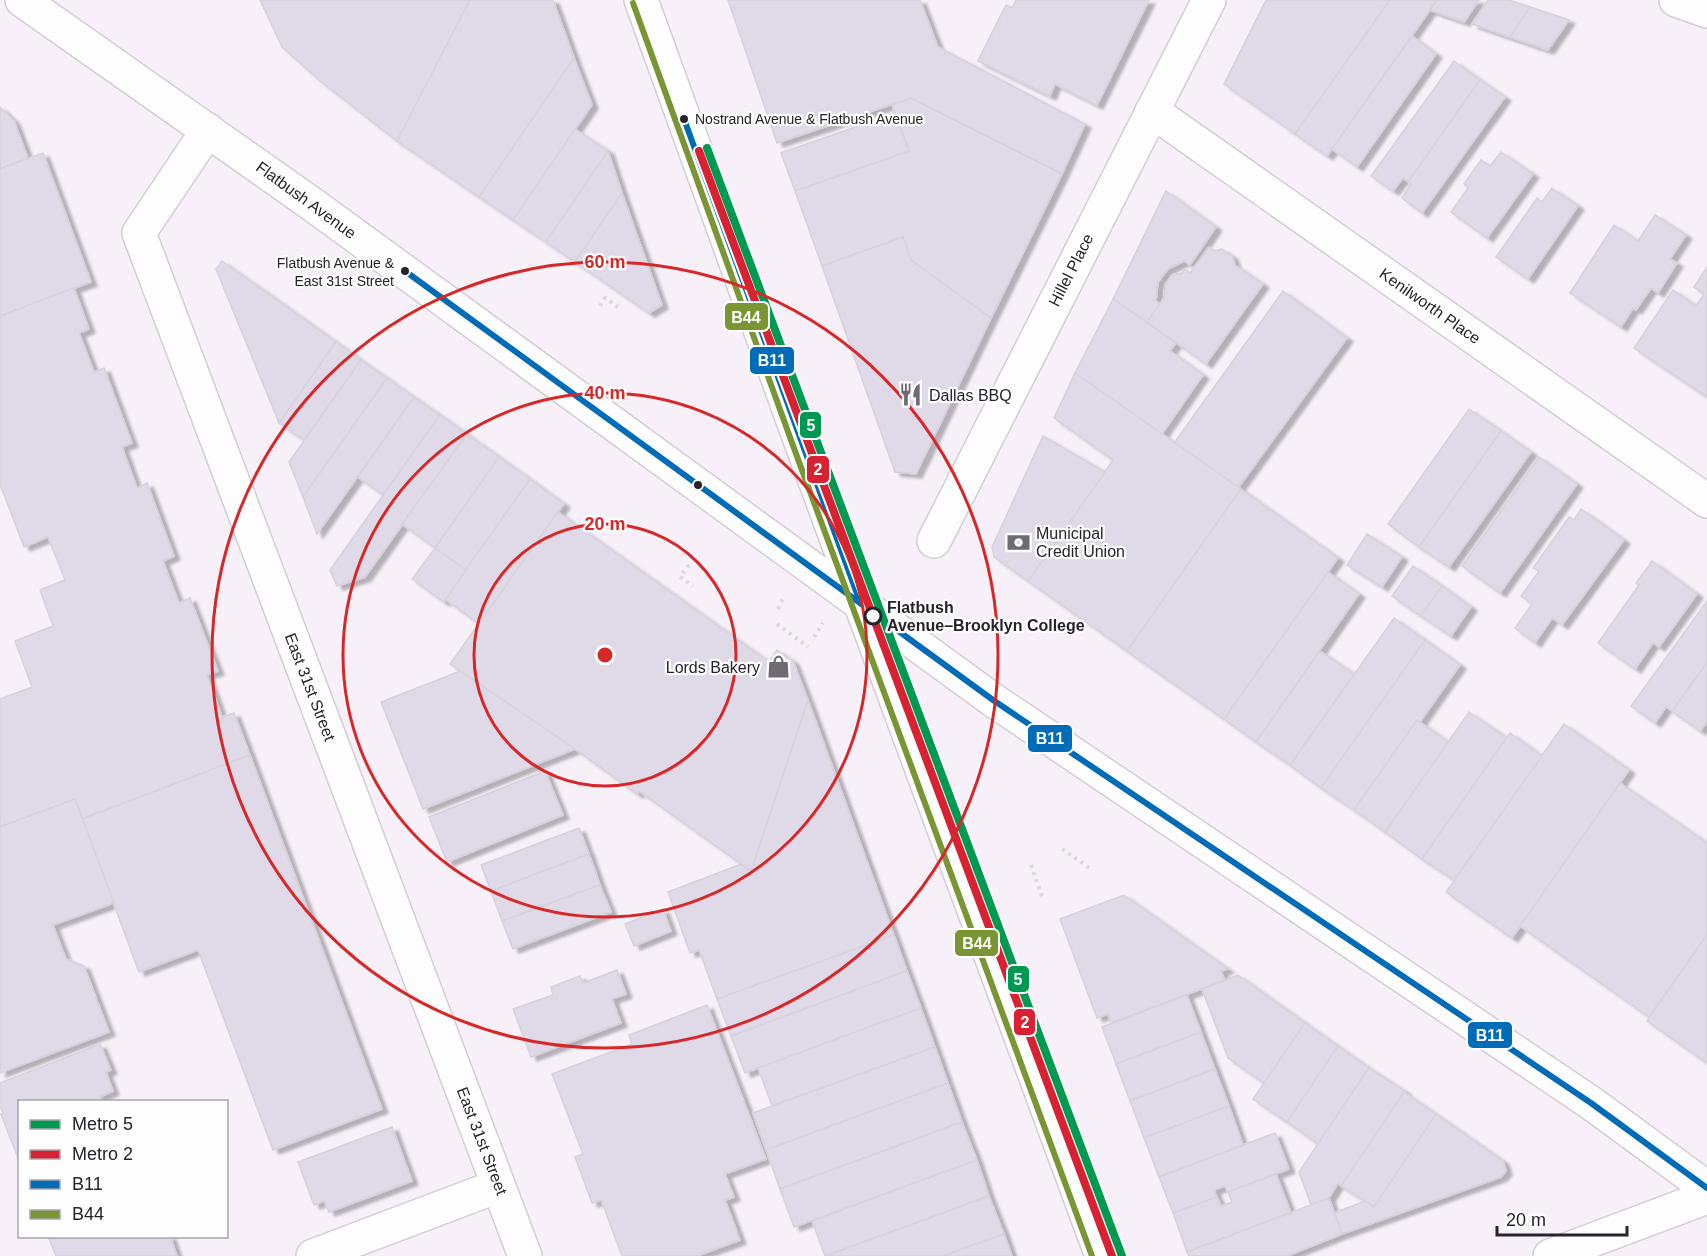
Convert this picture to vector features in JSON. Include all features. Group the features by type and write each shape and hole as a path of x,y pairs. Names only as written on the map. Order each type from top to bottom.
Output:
{"main road":[{"name":"Flatbush Avenue","path":"22,0 208,130 993,700 1591,1103 1707,1188"},
{"path":"641,0 860,602 1102,1256"},
{"name":"Hillel Place","path":"934,541 1209,0"},
{"path":"1676,0 1707,11"},
{"name":"Kenilworth Place","path":"1152,111 1707,501"},
{"name":"East 31st Street","path":"208,130 139,233 525,1256"},
{"path":"313,1256 498,1186"},
{"path":"1550,1256 1707,1197"}],"path":[{"path":"600,306 605,298 618,307"},
{"path":"689,565 680,577 693,586"},
{"path":"778,609 784,596"},
{"path":"814,637 824,622"},
{"path":"777,624 807,647"},
{"path":"1062,849 1091,869"},
{"path":"1031,865 1043,899"}],"building":[{"path":"260,0 470,0 397,141 320,81 282,47"},
{"path":"470,0 553,0 574,58 479,197 397,141"},
{"path":"728,0 920,0 938,47 1085,124 1062,174 911,98 777,143"},
{"path":"1016,0 1149,0 1097,105 1055,84 1050,96 978,61 1006,5 1012,8"},
{"path":"1266,0 1390,0 1295,134 1224,84"},
{"path":"1390,0 1437,0 1327,156 1295,134"},
{"path":"1437,0 1479,0 1464,22 1430,10"},
{"path":"1488,0 1509,0 1530,7 1510,37 1472,24"},
{"path":"1530,7 1569,20 1548,50 1510,37"},
{"path":"1412,36 1436,54 1357,167 1332,149"},
{"path":"574,58 592,105 513,220 479,197"},
{"path":"1454,61 1480,80 1408,182 1403,178 1393,191 1371,176"},
{"path":"1480,80 1505,97 1422,213 1402,198 1411,184 1408,182"},
{"path":"911,98 1062,174 991,318 911,260 903,237 822,266 795,191 909,151 892,105"},
{"path":"0,107 14,121 28,158 0,169"},
{"path":"895,113 909,151 795,191 781,153"},
{"path":"575,129 608,151 546,242 513,220"},
{"path":"608,151 622,193 575,262 546,242"},
{"path":"1501,152 1533,174 1487,238 1451,212 1468,188 1464,184 1481,160 1490,166"},
{"path":"43,153 91,282 0,316 0,169"},
{"path":"1552,188 1578,206 1528,279 1496,257 1537,198 1542,202"},
{"path":"1166,191 1216,227 1190,265 1184,261 1168,269 1158,282 1156,301 1160,304 1147,322 1113,299"},
{"path":"622,193 662,305 649,313 575,262"},
{"path":"1655,215 1686,235 1670,259 1677,263 1658,293 1651,288 1636,310 1633,308 1621,327 1570,293 1614,225 1638,241"},
{"name":"Dallas BBQ","path":"903,237 911,260 991,318 916,474 895,472 822,266"},
{"path":"1209,247 1215,251 1222,249 1232,256 1235,265 1263,284 1206,364 1147,322 1164,298 1165,285 1172,275 1182,273 1185,269 1190,273"},
{"path":"222,261 336,342 279,423 216,269"},
{"path":"1707,267 1707,397 1634,348 1673,290 1696,306 1704,294 1694,287"},
{"path":"74,288 89,329 79,333 94,372 104,368 132,443 122,447 137,488 147,483 174,556 163,561 179,603 190,598 218,671 207,675 222,717 234,713 250,755 82,819 75,799 0,827 0,699 32,687 15,641 53,626 40,590 65,580 48,537 24,547 0,484 0,316"},
{"path":"1283,291 1347,338 1238,488 1174,443"},
{"path":"1113,299 1176,343 1170,351 1203,375 1162,434 1075,373"},
{"path":"336,342 361,360 304,440 279,423"},
{"path":"361,360 387,378 303,497 289,462"},
{"path":"1075,373 1241,489 1127,651 1028,581 1113,460 1054,418"},
{"path":"387,378 414,397 317,534 303,497"},
{"path":"414,397 440,415 383,495 358,477"},
{"path":"1469,409 1501,431 1419,547 1388,524"},
{"path":"440,415 467,434 365,577 337,586 330,570"},
{"path":"1501,431 1531,452 1449,567 1419,547"},
{"path":"467,434 499,457 435,548 402,524"},
{"path":"1043,436 1105,472 1028,581 994,557 992,547"},
{"path":"499,457 530,479 466,570 435,548"},
{"path":"1539,457 1577,484 1500,593 1462,566"},
{"path":"530,479 564,504 479,624 445,599"},
{"path":"1241,489 1338,558 1224,719 1127,651"},
{"path":"1581,509 1624,540 1562,625 1552,618 1535,643 1515,628 1532,604 1521,596 1539,571 1533,568 1569,517 1574,520"},
{"path":"558,512 769,662 777,650 793,661 808,700 751,871 639,791 637,794 450,664"},
{"path":"1367,534 1402,557 1382,587 1347,565"},
{"path":"435,548 466,570 444,602 412,579"},
{"path":"1652,561 1697,594 1659,647 1653,643 1635,669 1598,643 1639,585 1636,583"},
{"path":"1413,566 1442,586 1421,616 1392,596"},
{"path":"1328,572 1359,594 1256,742 1224,719"},
{"path":"1442,586 1471,607 1451,636 1421,616"},
{"path":"1707,601 1707,663 1672,711 1666,707 1655,723 1631,706"},
{"path":"1394,618 1425,640 1321,788 1290,765"},
{"path":"1425,640 1460,665 1420,722 1417,720 1354,810 1321,788"},
{"path":"1320,651 1354,674 1290,765 1256,742"},
{"path":"1707,663 1707,722 1700,731 1672,711"},
{"path":"460,671 575,749 423,809 381,702"},
{"path":"808,700 894,935 717,999 699,950 690,953 668,892 741,864 751,871"},
{"path":"1469,712 1507,738 1422,859 1385,832"},
{"path":"1417,720 1448,742 1385,832 1354,810"},
{"path":"1564,724 1629,770 1512,938 1446,892"},
{"path":"1510,733 1542,756 1454,880 1422,859"},
{"path":"250,755 382,1109 273,1150 198,950 139,972 82,819"},
{"path":"545,771 563,815 447,862 429,817"},
{"path":"1620,783 1707,843 1707,935 1649,1017 1520,926"},
{"path":"75,799 114,903 53,925 66,959 84,966 109,1032 0,1073 0,827"},
{"path":"579,828 589,854 491,891 481,865"},
{"path":"589,854 600,885 502,921 491,891"},
{"path":"600,885 611,912 513,949 502,921"},
{"path":"1124,895 1228,969 1221,971 1225,980 1111,1023 1108,1014 1097,1018 1060,919"},
{"path":"663,909 671,931 634,946 625,924"},
{"path":"894,935 907,971 731,1036 717,999"},
{"path":"1707,935 1707,1063 1647,1021"},
{"path":"617,970 626,994 612,999 621,1023 531,1057 513,1009 553,995 551,987 580,976 583,983"},
{"path":"907,971 921,1008 745,1073 731,1036"},
{"path":"1238,975 1305,1023 1264,1083 1228,1058 1202,989"},
{"path":"1187,995 1201,1032 1116,1064 1102,1027"},
{"path":"707,1005 766,1159 725,1174 734,1197 725,1200 740,1240 697,1256 622,1256 601,1200 592,1203 575,1157 583,1154 552,1074 632,1044 629,1035"},
{"path":"921,1008 935,1047 772,1106 758,1068"},
{"path":"1305,1023 1338,1046 1287,1122 1253,1099"},
{"path":"1201,1032 1215,1069 1130,1101 1116,1064"},
{"path":"100,1044 111,1070 106,1072 113,1091 100,1097 101,1100 18,1100 18,1158 1,1114 3,1113 0,1106 0,1083"},
{"path":"1338,1046 1369,1068 1318,1144 1287,1122"},
{"path":"935,1047 948,1083 766,1150 753,1113"},
{"path":"1369,1068 1405,1091 1341,1186 1338,1183 1329,1198 1311,1205 1299,1172"},
{"path":"1215,1069 1229,1106 1144,1138 1130,1101"},
{"path":"948,1083 962,1122 780,1189 766,1150"},
{"path":"1404,1092 1436,1114 1374,1207 1341,1186"},
{"path":"1229,1106 1243,1145 1159,1177 1144,1138"},
{"path":"1436,1114 1503,1161 1506,1171 1501,1177 1342,1234 1334,1213 1365,1201 1374,1207"},
{"path":"962,1122 977,1160 794,1227 780,1189"},
{"path":"392,1127 412,1181 329,1212 324,1201 314,1205 298,1162"},
{"path":"1275,1133 1289,1169 1228,1192 1225,1186 1214,1190 1217,1197 1173,1213 1159,1177"},
{"path":"977,1160 989,1196 825,1256 812,1221"},
{"path":"1276,1174 1291,1213 1187,1252 1173,1213 1217,1197 1221,1206 1232,1202 1228,1192"},
{"path":"989,1196 1004,1234 943,1256 826,1256"},
{"path":"1329,1198 1342,1234 1287,1256 1189,1256 1187,1252"},
{"path":"1004,1234 1012,1256 943,1256"},
{"path":"49,1238 171,1238 177,1256 56,1256"}],"metro line":[{"name":"5","path":"707,148 1122,1256"},
{"name":"2","path":"699,151 1112,1256"}],"transit line":[{"name":"B44","path":"633,3 795,451 1092,1256"},
{"name":"B11","path":"684,119 860,602"},
{"name":"B11","path":"405,271 993,700 1591,1103 1707,1188"}],"place":[{"name":"Nostrand Avenue & Flatbush Avenue","path":"684,119"},
{"name":"Flatbush Avenue & East 31st Street","path":"405,271"},
{"name":"Dallas BBQ","path":"911,395"},
{"name":"Municipal Credit Union","path":"1018,542"},
{"name":"Flatbush Avenue–Brooklyn College","path":"873,616"},
{"name":"Lords Bakery","path":"778,667"}]}
